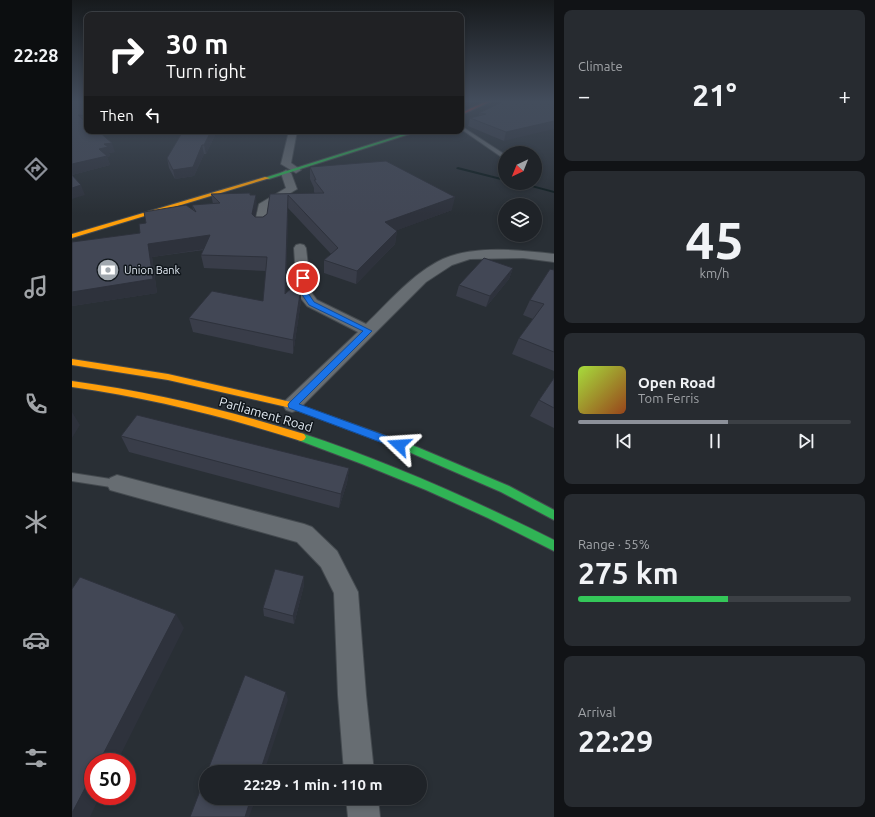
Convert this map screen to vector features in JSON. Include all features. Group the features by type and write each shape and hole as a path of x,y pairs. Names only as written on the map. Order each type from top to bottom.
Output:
{"main road":[{"path":"72,236 375,138"},
{"path":"296,170 398,138"},
{"path":"171,197 286,168"},
{"name":"Parliament Road","path":"72,362 168,377 292,405 414,450 505,490 554,515"},
{"name":"Parliament Road","path":"72,384 156,398 223,414 326,445 429,485 554,546"}],"street":[{"path":"260,226 264,204 292,189 286,168 292,138"},
{"path":"286,168 296,170"},
{"path":"300,248 304,293 312,303 368,331"},
{"path":"292,405 421,279 447,262 469,255 494,254 523,254 554,258"},
{"path":"117,484 304,534 329,560 346,592 352,695 358,765"},
{"path":"363,805 364,817"}],"lane":[{"path":"477,138 498,152"},
{"path":"72,477 117,484"}],"building":[{"path":"72,138 106,138 112,143 104,144 108,147 99,149 107,156 72,164"},
{"path":"179,138 207,138 204,145 202,145 193,167 173,170 167,158"},
{"path":"386,161 455,197 385,222 397,231 357,271 324,260 338,248 288,195 285,294 297,283 301,287 293,340 189,318 212,291 263,301 267,257 201,255 210,235 148,244 153,279 72,292 72,242 140,233 139,224 146,223 144,212 186,205 196,212 192,205 220,203 211,194 250,193 250,195 256,195 252,214 255,217 263,217 267,214 270,194 324,193 314,180 316,180 310,167"},
{"path":"72,175 81,185 72,188"},
{"path":"484,258 513,268 490,296 459,285"},
{"path":"550,269 554,270 554,352 519,338 544,304 530,300"},
{"path":"554,378 554,408 539,400"},
{"path":"137,415 349,468 341,494 121,436"},
{"path":"275,569 304,576 293,616 263,608"},
{"path":"80,577 176,614 104,753 84,753 84,790 72,813 72,589"},
{"path":"245,675 286,692 262,765 210,765"},
{"path":"199,793 199,805 249,805 245,817 190,817"}],"waterway":[{"path":"458,168 498,178"},
{"path":"542,189 554,192"}],"traffic: fast":[{"path":"267,178 394,138"},
{"path":"291,405 414,450 505,489 554,515"},
{"path":"301,437 398,473 492,515 554,546"}],"traffic: slow":[{"path":"72,236 267,178"},
{"path":"72,362 168,377 291,405"},
{"path":"72,384 130,393 188,405 301,437"}],"place":[{"name":"Union Bank","path":"108,270"}],"route":[{"path":"303,278 304,293 312,303 368,331 292,405 399,445"}]}
